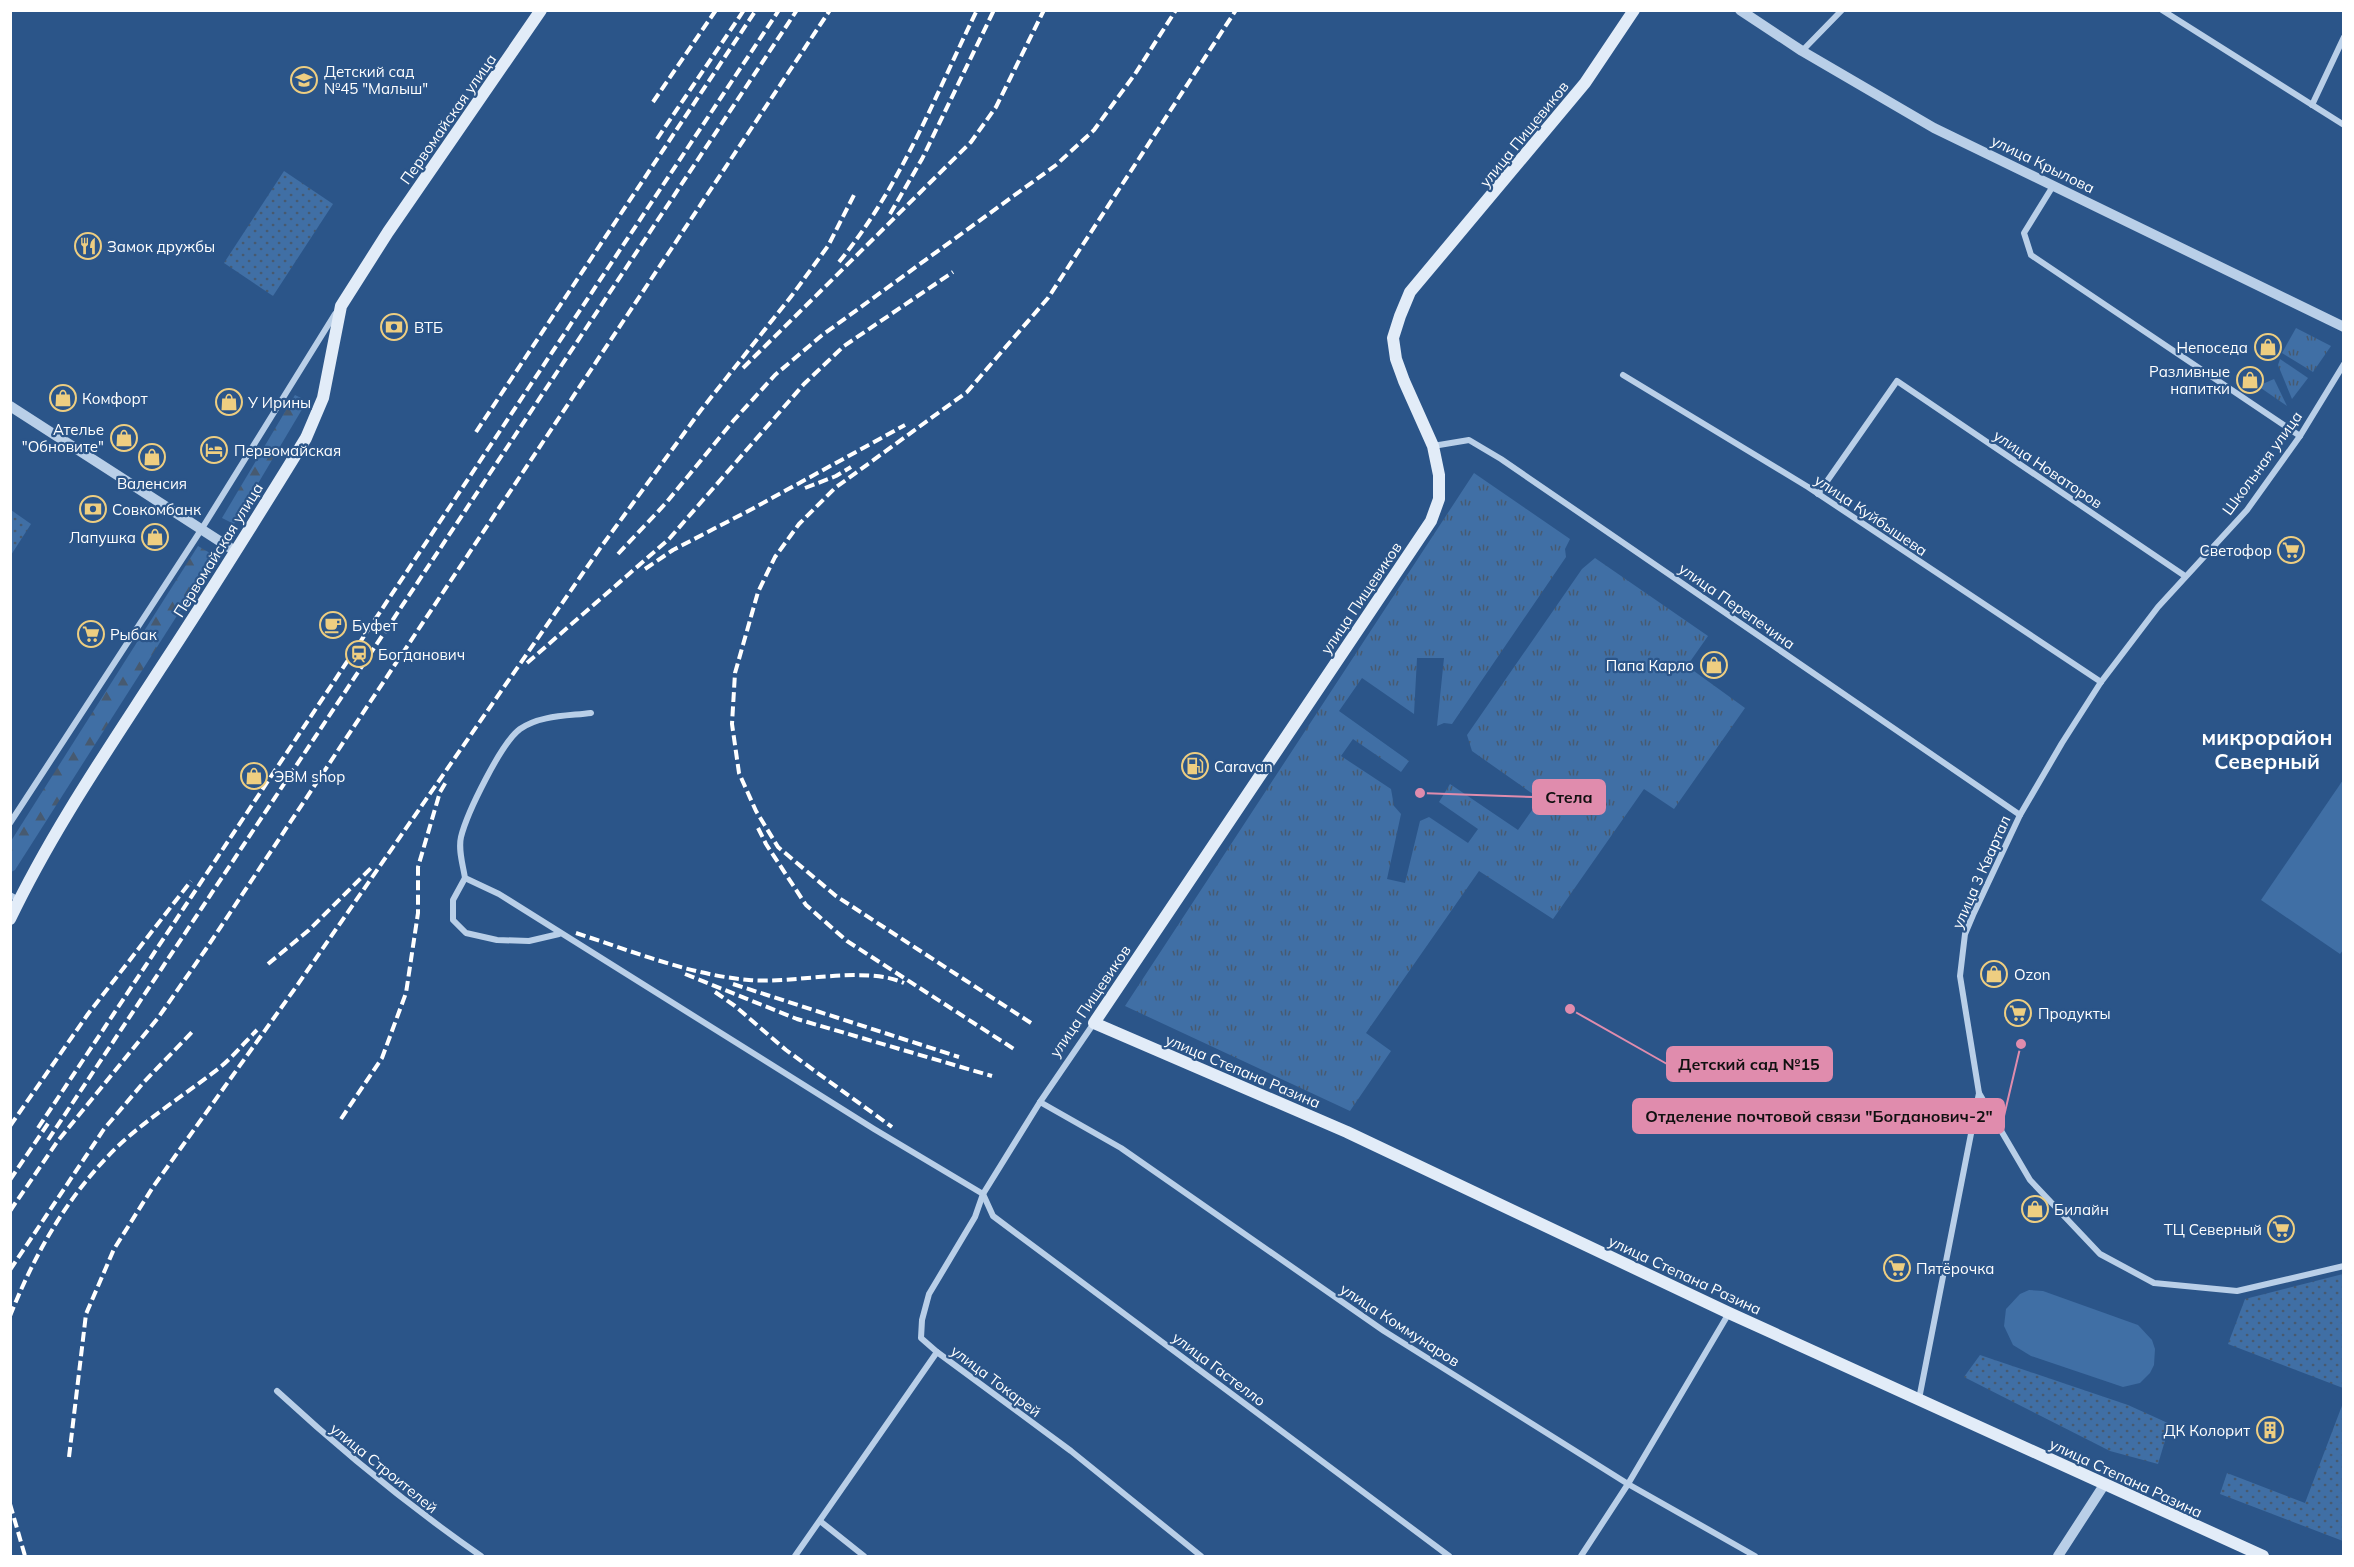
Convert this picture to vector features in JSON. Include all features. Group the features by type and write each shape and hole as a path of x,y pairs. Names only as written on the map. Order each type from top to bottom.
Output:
{"main road":[{"name":"Первомайская улица","path":"10,919 15,897 93,769 306,438 323,398 340,306 541,10"},
{"name":"улица Пищевиков","path":"1094,1023 1431,521 1439,499 1440,475 1433,446 1396,358 1393,338 1410,292 1585,83 1634,10"},
{"name":"улица Степана Разина","path":"1094,1023 1347,1132 1729,1313 2263,1557"}],"street":[{"name":"улица Крылова","path":"1740,10 1802,51 1934,128 2343,327"},
{"path":"1802,51 1842,10"},
{"path":"2162,10 2343,125"},
{"path":"2312,105 2343,37"},
{"path":"2053,185 2024,233 2031,255 2300,436"},
{"name":"Первомайская улица","path":"10,823 201,530 340,306"},
{"name":"Школьная улица","path":"2101,682 2185,576 2247,510 2300,436 2343,364"},
{"name":"улица Куйбышева","path":"1623,375 1818,494 2101,682"},
{"name":"улица Новаторов","path":"1818,494 1897,381 2185,576"},
{"path":"10,406 235,551"},
{"name":"улица Перепечина","path":"1433,446 1470,440 1501,459 2020,815"},
{"name":"улица 3 Квартал","path":"1979,1093 1960,976 1965,934 2020,815 2062,742 2101,682"},
{"path":"559,934 530,941 497,940 466,933 453,920 453,900 465,878 461,859 461,838 471,808 499,756 519,729 541,719 591,713"},
{"path":"465,878 499,894 559,934 874,1130 983,1194"},
{"name":"улица Пищевиков","path":"937,1352 921,1338 922,1320 929,1294 975,1217 983,1194 1040,1102 1094,1023"},
{"path":"1979,1093 2030,1180 2100,1254 2154,1282 2237,1291 2343,1266"},
{"path":"1919,1399 1979,1093"},
{"name":"улица Коммунаров","path":"1040,1102 1121,1148 1383,1331 1628,1484 1755,1557"},
{"name":"улица Гастелло","path":"983,1194 993,1216 1449,1557"},
{"path":"1581,1557 1628,1484 1729,1313"},
{"name":"улица Токарей","path":"795,1557 937,1352 1071,1451 1198,1556"},
{"name":"улица Строителей","path":"277,1391 332,1441 408,1504 481,1557"},
{"path":"2058,1557 2104,1485"},
{"path":"820,1521 864,1557"}],"green space":[{"path":"284,171 333,204 273,296 224,263"},
{"path":"2296,328 2331,346 2313,372 2282,353"},
{"path":"2280,359 2308,378 2292,399 2278,365"},
{"path":"2274,379 2287,406 2258,386"},
{"path":"295,395 307,401 234,524 222,518"},
{"path":"1474,473 1570,539 1565,549 1566,557 1452,724 1444,723 1437,726 1444,658 1417,658 1414,714 1362,678 1339,711 1409,761 1401,772 1353,739 1341,756 1391,789 1394,806 1401,814 1387,879 1405,883 1420,821 1429,817 1468,843 1478,829 1439,802 1450,784 1518,830 1540,799 1472,751 1467,735 1582,569 1595,558 1708,636 1687,666 1745,708 1674,809 1644,789 1553,919 1479,871 1366,1033 1391,1051 1350,1111 1125,1006"},
{"path":"11,510 31,524 11,555"},
{"path":"198,546 215,556 15,870 11,872 11,841"},
{"path":"2343,780 2344,949 2340,954 2261,900"},
{"path":"2343,1274 2343,1388 2228,1344 2245,1299"},
{"path":"2029,1290 2043,1291 2138,1325 2152,1340 2155,1349 2154,1365 2150,1373 2140,1383 2123,1387 2031,1356 2013,1345 2004,1326 2006,1309 2020,1294"},
{"path":"1980,1355 2128,1405 2170,1424 2158,1464 2110,1451 1964,1377"},
{"path":"2343,1403 2343,1541 2220,1494 2227,1473 2305,1503"}],"railway":[{"path":"653,102 716,10"},
{"path":"657,139 744,10"},
{"path":"476,432 756,10"},
{"path":"38,1128 779,10"},
{"path":"48,1140 797,10"},
{"path":"10,1211 57,1142 158,1018 206,949 830,10"},
{"path":"839,262 861,233 898,172 977,10"},
{"path":"890,214 922,159 994,10"},
{"path":"743,368 971,142 996,107 1044,10"},
{"path":"618,554 666,503 734,420 775,375 821,336 1056,165 1094,130 1135,74 1176,10"},
{"path":"1031,1023 836,896 778,847 756,811 739,773 732,724 735,673 758,592 775,557 799,524 835,488 967,392 1048,298 1236,10"},
{"path":"69,1457 86,1314 114,1249 153,1187 296,987 601,547 701,410 828,246 855,193"},
{"path":"527,663 669,539 804,384 844,346 953,272"},
{"path":"645,569 673,550 905,425"},
{"path":"805,488 836,476 851,467"},
{"path":"341,1119 382,1058 406,993 418,913 418,867 440,792 446,782"},
{"path":"758,828 806,905 847,941 1017,1051"},
{"path":"268,964 309,930 371,868"},
{"path":"10,1126 88,1014 191,881"},
{"path":"576,933 683,968 727,977 767,981 869,975 904,983"},
{"path":"685,974 797,1019 992,1076"},
{"path":"733,984 959,1057"},
{"path":"715,992 735,1006 786,1050 892,1127"},
{"path":"10,1270 104,1129 144,1082 194,1030"},
{"path":"10,1316 30,1270 54,1226 99,1165 141,1126 223,1065 257,1030"},
{"path":"10,1180 49,1122"},
{"path":"10,1504 25,1556"}],"place":[{"name":"Детский сад №45 \"Малыш\"","path":"304,80"},
{"name":"Замок дружбы","path":"88,246"},
{"name":"ВТБ","path":"394,327"},
{"name":"Непоседа","path":"2268,347"},
{"name":"Разливные напитки","path":"2250,380"},
{"name":"Комфорт","path":"63,398"},
{"name":"У Ирины","path":"229,402"},
{"name":"Ателье \"Обновите\"","path":"124,438"},
{"name":"Первомайская","path":"214,450"},
{"name":"Валенсия","path":"152,457"},
{"name":"Совкомбанк","path":"93,509"},
{"name":"Лапушка","path":"155,537"},
{"name":"Светофор","path":"2291,550"},
{"name":"Буфет","path":"333,625"},
{"name":"Рыбак","path":"91,634"},
{"name":"Богданович","path":"359,654"},
{"name":"Папа Карло","path":"1714,665"},
{"name":"Caravan","path":"1195,766"},
{"name":"ЭВМ shop","path":"254,776"},
{"name":"Стела","path":"1420,793"},
{"name":"Ozon","path":"1994,974"},
{"name":"Детский сад №15","path":"1570,1009"},
{"name":"Продукты","path":"2018,1013"},
{"name":"Отделение почтовой связи \"Богданович-2\"","path":"2021,1044"},
{"name":"Билайн","path":"2035,1209"},
{"name":"ТЦ Северный","path":"2281,1229"},
{"name":"Пятёрочка","path":"1897,1268"},
{"name":"ДК Колорит","path":"2270,1430"}],"district":[{"name":"микрорайон Северный","path":"2267,749"}]}
